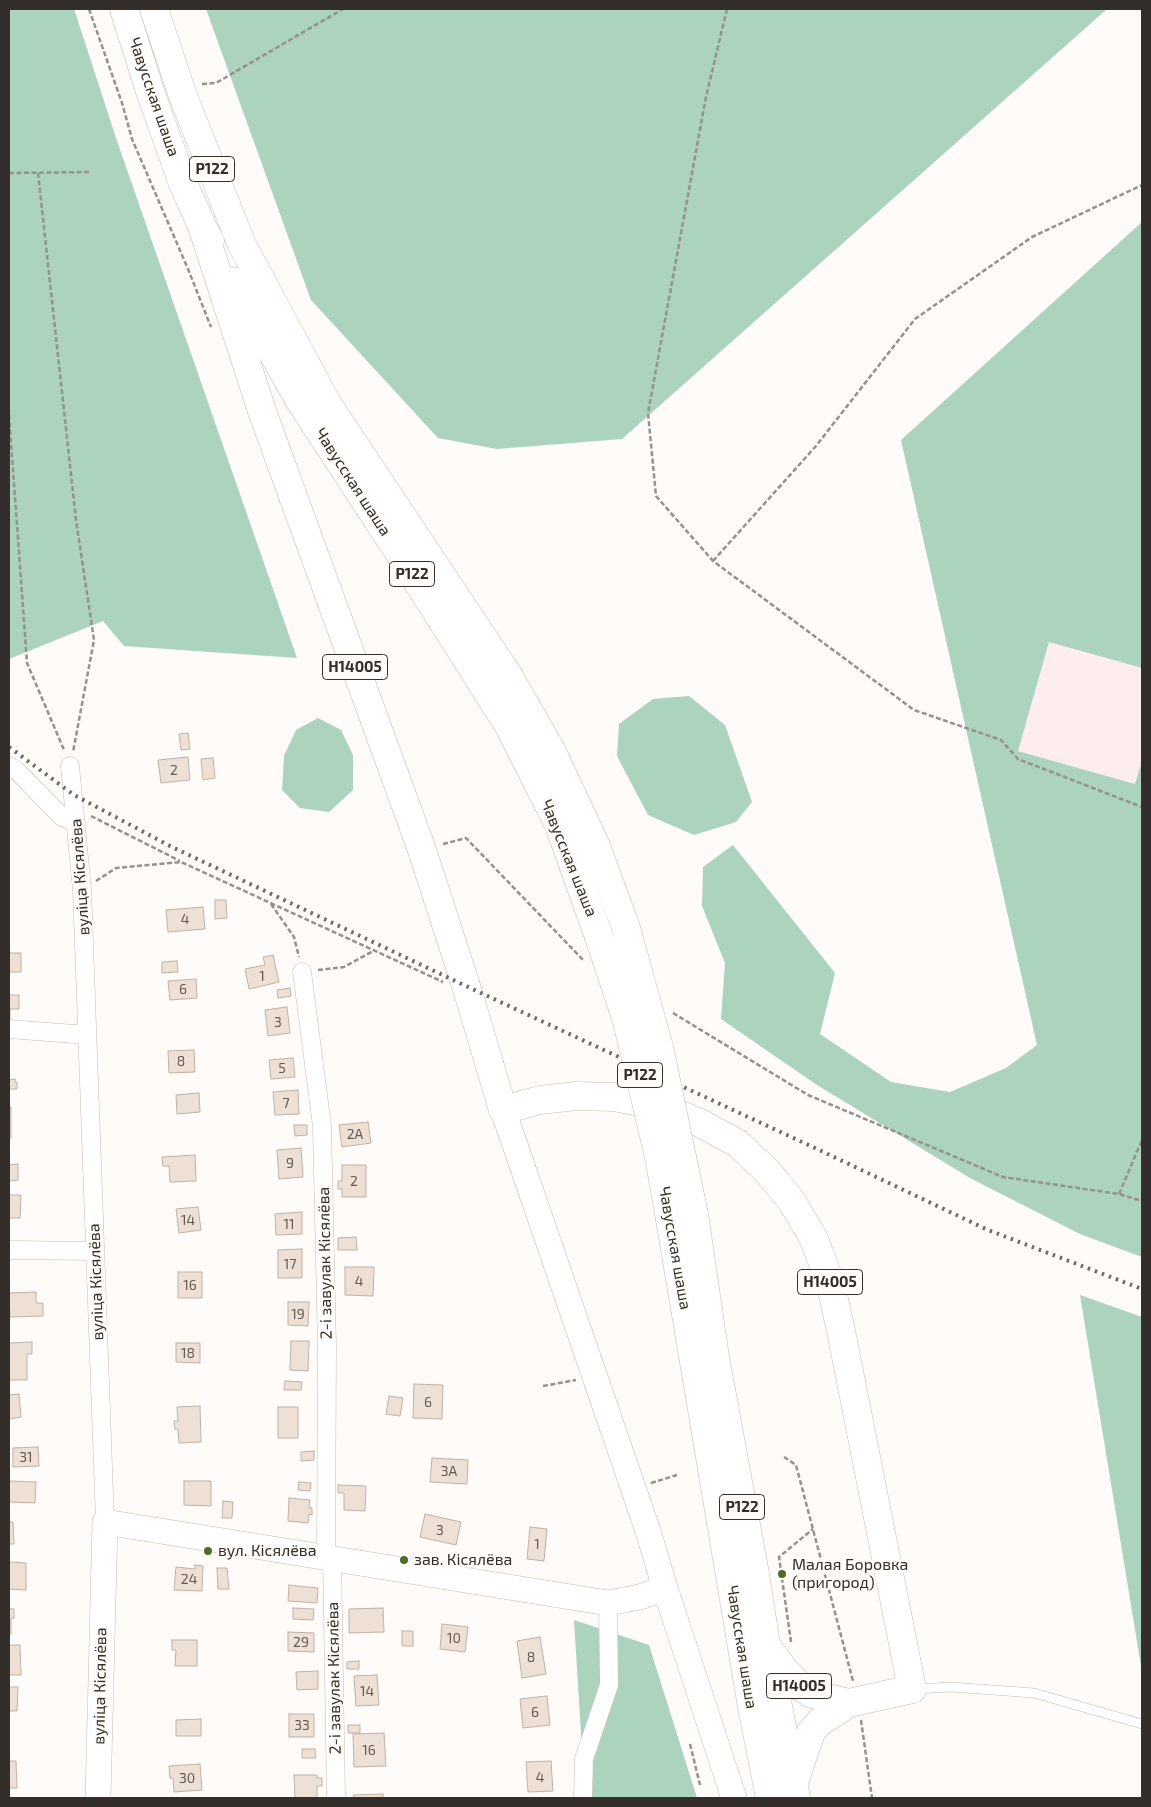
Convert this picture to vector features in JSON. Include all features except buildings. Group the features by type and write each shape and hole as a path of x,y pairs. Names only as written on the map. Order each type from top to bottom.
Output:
{"main road":[{"name":"Чавусская шаша","path":"124,9 151,94 182,181 202,226 300,401 509,726 559,826 627,1021 659,1157 682,1217 716,1357 755,1574 779,1648 794,1791"},
{"name":"Чавусская шаша","path":"154,9 182,96 242,245 328,405 508,675 551,750 596,846 626,928 659,1047 752,1707 770,1798"},
{"name":"Н14005","path":"202,226 262,410 422,850 468,992 503,1110 540,1100 576,1096 614,1097 656,1105 698,1122 737,1143 766,1170 791,1200 814,1239 830,1282 842,1331 912,1689 854,1702 820,1722 811,1732 794,1791"},
{"name":"Н14005","path":"779,1648 785,1671 801,1687 812,1694 854,1702"}],"street":[{"path":"9,766 17,771 62,817 76,816"},
{"name":"вуліца Кісялёва","path":"70,766 82,890 104,1522 98,1798"},
{"name":"2-і завулак Кісялёва","path":"302,972 322,1126 329,1557 336,1798"},
{"path":"9,1029 88,1035"},
{"name":"Н14005","path":"503,1110 648,1531 734,1798"},
{"path":"9,1250 95,1251"},
{"path":"104,1522 608,1602 640,1598 665,1588"},
{"path":"583,1798 584,1759 609,1685 608,1602"}],"lane":[{"path":"912,1689 951,1687 1034,1693 1142,1724"}],"path":[{"path":"216,83 343,9"},
{"path":"727,9 704,106 648,412 656,496 713,561 914,710 1001,740 1018,759 1142,807"},
{"path":"9,173 91,172"},
{"path":"38,173 76,520 94,640 70,766"},
{"path":"713,561 816,446 915,319 1032,237 1142,185"},
{"path":"9,415 27,663 70,766"},
{"path":"76,816 270,902 450,986 468,992"},
{"path":"422,850 466,838 585,963"},
{"path":"82,890 116,868 181,862"},
{"path":"270,902 294,937 302,972 344,967 375,950"},
{"path":"668,1011 808,1095 1003,1177 1119,1194 1142,1202"},
{"path":"1119,1194 1142,1140"},
{"path":"543,1386 578,1379"},
{"path":"784,1457 796,1465 813,1529 854,1702 872,1798"},
{"path":"779,1648 779,1558 813,1529"},
{"path":"690,1744 700,1785"}],"shaded area":[{"path":"1049,642 1142,668 1142,761 1136,784 1018,751"}],"green space":[{"path":"9,9 74,9 117,141 297,658 124,646 103,621 9,659"},
{"path":"206,9 1107,9 622,439 497,449 438,438 311,300"},
{"path":"1142,222 1142,668 1049,642 1018,751 1135,784 1142,761 1142,1257 1080,1234 970,1178 817,1085 721,1019 725,963 702,906 703,867 733,845 835,973 820,1034 891,1082 950,1092 1006,1068 1037,1045 901,440"},
{"path":"689,696 725,725 752,802 736,822 694,835 648,815 617,756 619,724 653,699"},
{"path":"318,718 341,730 353,755 353,790 329,812 300,808 282,790 284,756 296,730"},
{"path":"1080,1295 1142,1317 1142,1672"},
{"path":"574,1620 649,1645 697,1798 585,1798"}],"railway":[{"path":"9,747 74,795 172,847 988,1230 1142,1289"}],"place":[{"name":"вул. Кісялёва","path":"208,1551"},
{"name":"зав. Кісялёва","path":"404,1560"},
{"name":"Малая Боровка (пригород)","path":"782,1574"}]}
